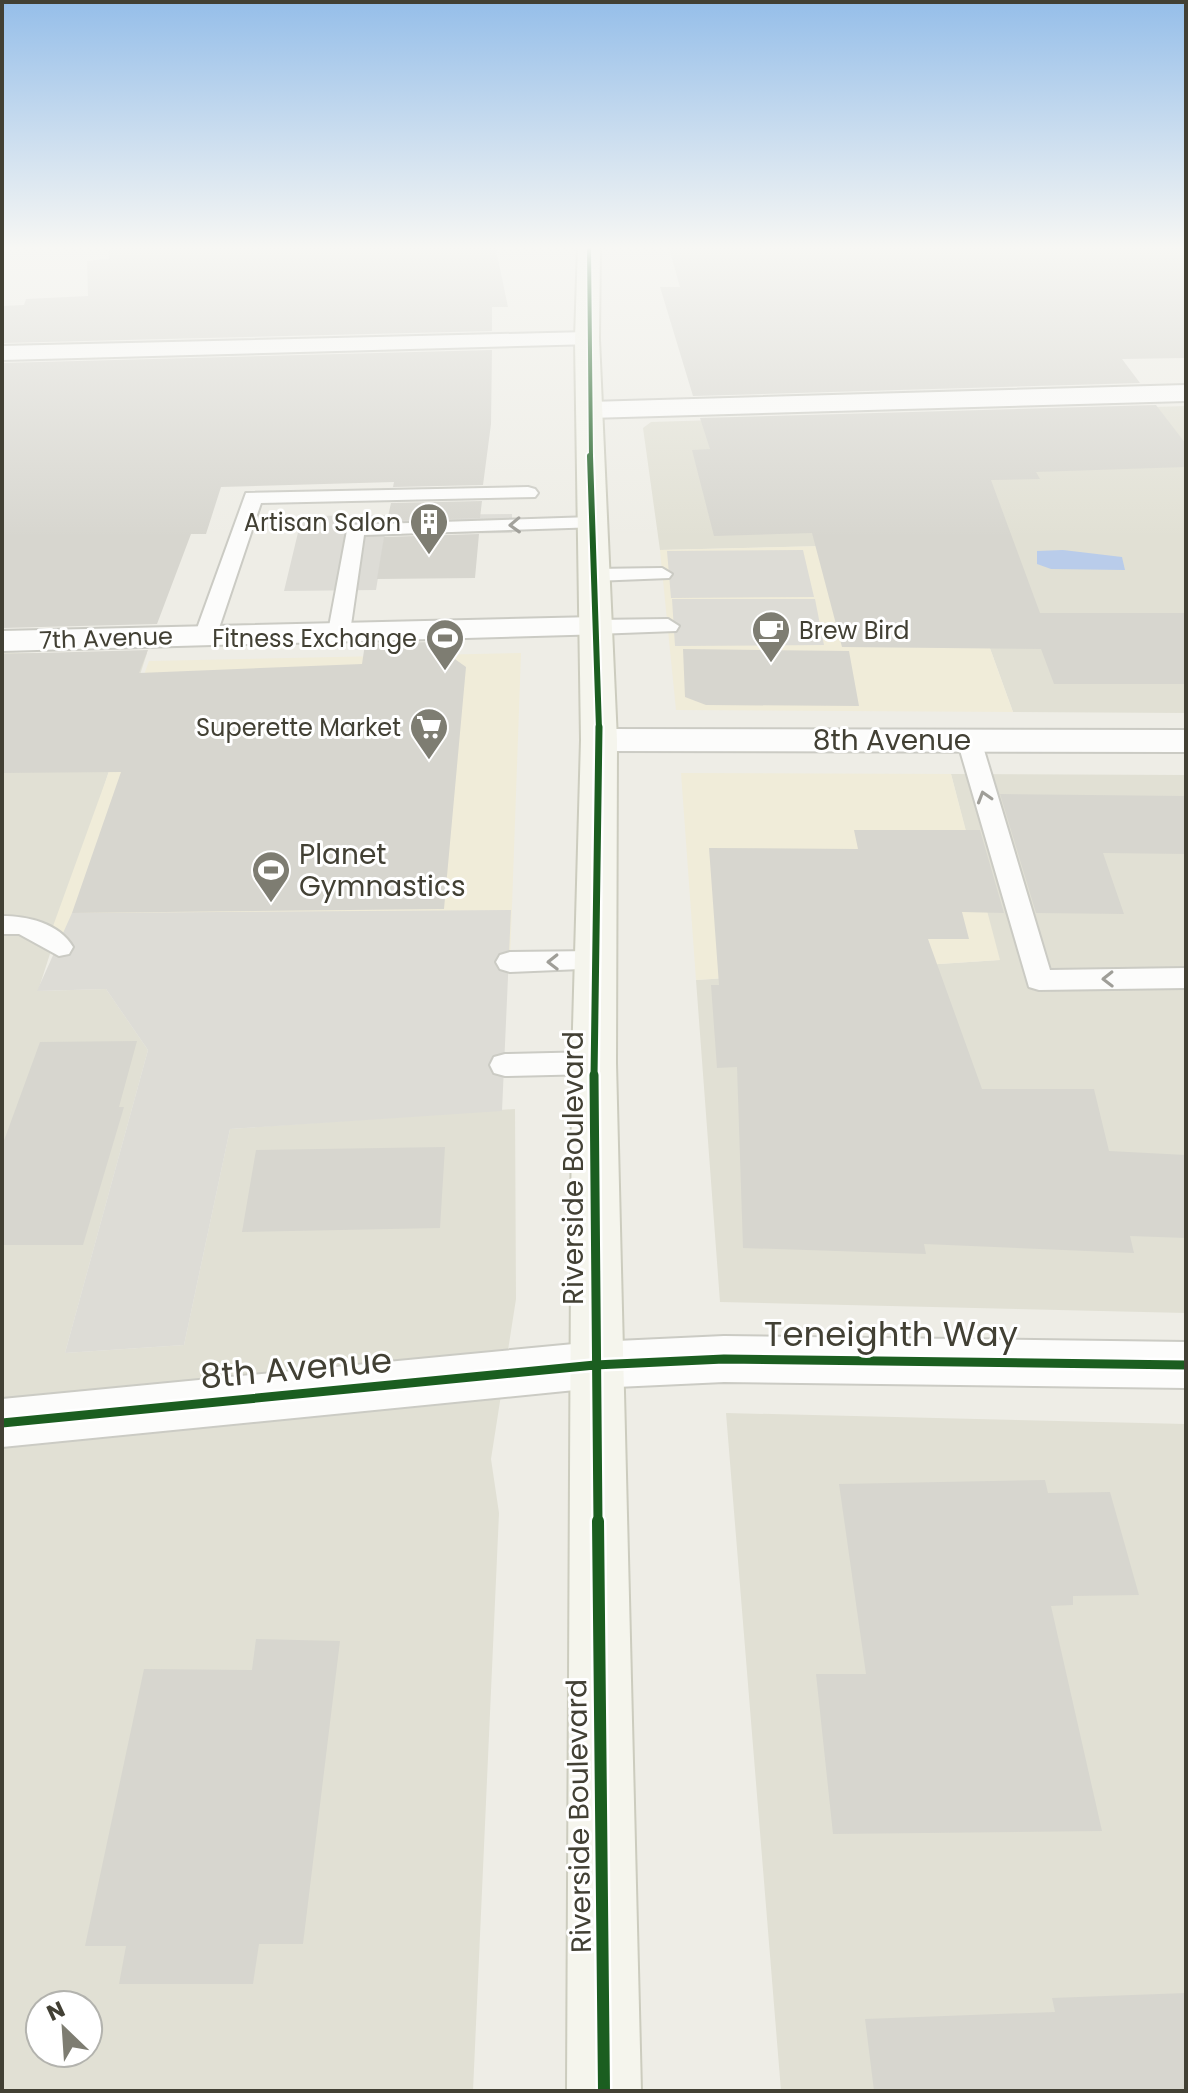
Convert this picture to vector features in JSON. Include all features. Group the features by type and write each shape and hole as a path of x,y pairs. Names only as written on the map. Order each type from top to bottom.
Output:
{"main road":[{"name":"Riverside Boulevard","path":"587,343 599,740 594,1063 595,1365 604,2091"}],"street":[{"path":"2,353 434,343"},
{"path":"589,410 1186,393"},
{"name":"7th Avenue","path":"2,641 595,627"},
{"name":"8th Avenue","path":"599,740 1186,741"},
{"name":"Teneighth Way","path":"595,1365 724,1359 1186,1365"},
{"name":"8th Avenue","path":"2,1423 595,1365"}],"lane":[{"path":"206,634 253,497 528,493"},
{"path":"339,632 355,529 592,523"},
{"path":"594,575 662,574"},
{"path":"595,627 668,626"},
{"path":"969,740 1039,980 1186,978"},
{"path":"2,925 25,925 59,947"},
{"path":"510,962 595,961"},
{"path":"505,1065 594,1063"}],"shaded area":[{"path":"1186,406 1186,713 1013,712 952,543 660,550 643,428 651,422"},
{"path":"512,514 512,533 385,534 376,590 284,591 302,516"},
{"path":"952,543 1013,712 676,710 660,550"},
{"path":"803,550 814,597 671,598 667,551"},
{"path":"672,599 815,599 824,645 675,646"},
{"path":"2,653 147,653 38,991 106,989 148,1050 65,1353 184,1345 230,1129 515,1109 516,1299 491,1459 499,1513 473,2091 2,2091"},
{"path":"521,653 510,962 48,940 149,661"},
{"path":"681,773 951,774 1000,960 696,980"},
{"path":"951,774 1186,775 1186,1313 720,1302 696,980 999,960"},
{"path":"511,910 502,1111 230,1129 184,1345 65,1353 148,1050 106,989 37,991 72,913"},
{"path":"726,1413 1186,1424 1186,2091 781,2091"}],"water":[{"path":"1063,550 1122,557 1125,570 1051,569 1037,564 1037,551"}],"building":[{"path":"677,343 1186,343 1186,358 1122,359 1140,383 693,396"},
{"path":"492,350 491,424 483,485 393,487 394,482 221,487 206,534 191,534 157,624 2,628 2,363"},
{"path":"1156,405 1186,444 1186,467 1036,472 1040,479 991,480 1040,613 1186,613 1186,684 1054,684 1041,649 842,647 812,533 714,536 692,450 710,449 700,418"},
{"path":"482,501 480,518 387,521 391,503"},
{"name":"Artisan Salon","path":"479,534 475,578 377,579 384,537"},
{"path":"431,642 466,667 444,909 72,913 121,772 2,773 2,654 148,650 139,673 362,664 365,644"},
{"path":"683,649 849,651 859,706 706,705 685,697"},
{"path":"1000,794 1186,796 1186,854 1103,853 1124,914 1036,913"},
{"path":"854,830 980,830 1004,913 962,912 969,939 928,939 982,1089 1094,1089 1109,1151 1186,1155 1186,1238 1130,1236 1134,1253 924,1244 926,1254 743,1248 737,1067 717,1068 711,985 719,985 709,848 858,849"},
{"path":"137,1041 119,1107 124,1107 83,1245 2,1245 2,1146 40,1042"},
{"path":"445,1147 440,1228 242,1232 256,1150"},
{"path":"1045,1480 1048,1493 1110,1492 1139,1595 1073,1596 1073,1605 1051,1606 1102,1831 833,1834 816,1674 866,1674 839,1484"},
{"path":"256,1639 340,1641 303,1944 259,1944 253,1984 119,1984 126,1946 85,1946 144,1669 252,1670"},
{"path":"1186,1993 1186,2091 874,2091 865,2019 1055,2012 1052,1998"}],"cycle path":[{"path":"587,343 599,740 594,1063 604,2091"},
{"path":"2,1423 595,1365 724,1359 1186,1365"}],"place":[{"name":"Artisan Salon","path":"429,556"},
{"name":"Brew Bird","path":"771,664"},
{"name":"Fitness Exchange","path":"445,672"},
{"name":"Superette Market","path":"429,761"},
{"name":"Planet Gymnastics","path":"271,904"}]}
